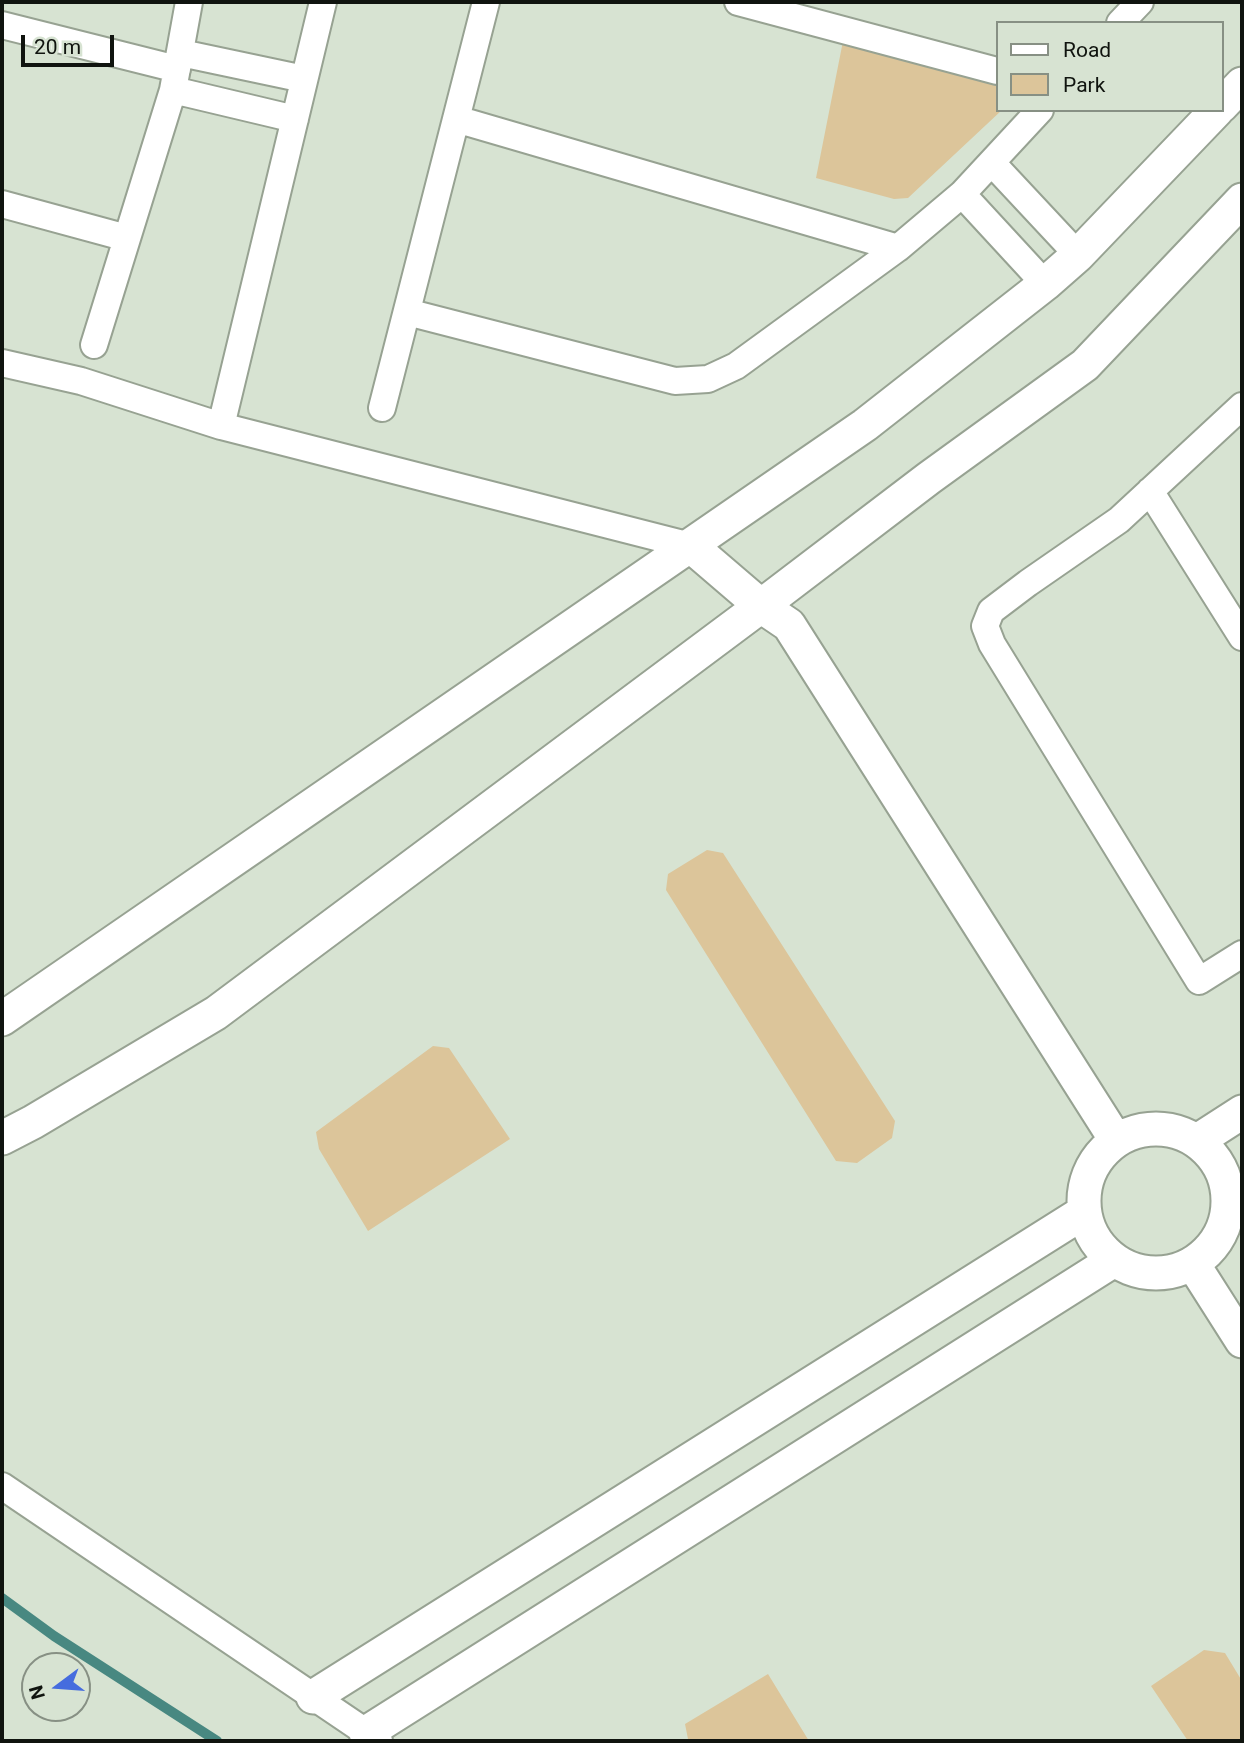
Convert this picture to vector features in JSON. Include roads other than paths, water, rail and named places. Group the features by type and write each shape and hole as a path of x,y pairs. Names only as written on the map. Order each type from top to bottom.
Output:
{"street":[{"path":"94,345 177,71 189,2"},
{"path":"221,426 323,2"},
{"path":"382,408 486,2"},
{"path":"738,2 996,71"},
{"path":"1122,21 1140,2"},
{"path":"2,24 177,71 295,119"},
{"path":"177,71 304,79"},
{"path":"1223,104 1242,85"},
{"path":"407,312 675,381 708,379 736,366 898,248 993,164 1038,112"},
{"path":"2,1019 865,425 1078,255 1215,112"},
{"path":"456,120 898,248"},
{"path":"993,164 1078,255"},
{"path":"962,194 1045,284"},
{"path":"2,1138 216,1013 929,478 1085,365 1242,200"},
{"path":"2,204 127,238"},
{"path":"2,363 80,381 221,426 691,546 761,606 789,625 1116,1140"},
{"path":"1242,406 1119,520 992,611 985,626 992,644 1199,981 1242,954"},
{"path":"1150,491 1242,637"},
{"path":"1197,1141 1242,1112"},
{"path":"1157,1128 1178,1132 1197,1141 1212,1154 1235,1187 1222,1233 1210,1251 1193,1264 1174,1272 1153,1274 1133,1270 1114,1260 1099,1247 1089,1231 1084,1212 1084,1191 1089,1171 1101,1154 1116,1140 1136,1131 1157,1128"},
{"path":"313,1697 1084,1212"},
{"path":"2,1486 372,1737 1114,1260"},
{"path":"1193,1264 1242,1341"}],"waterway":[{"path":"2,1598 54,1636 217,1741"}]}
